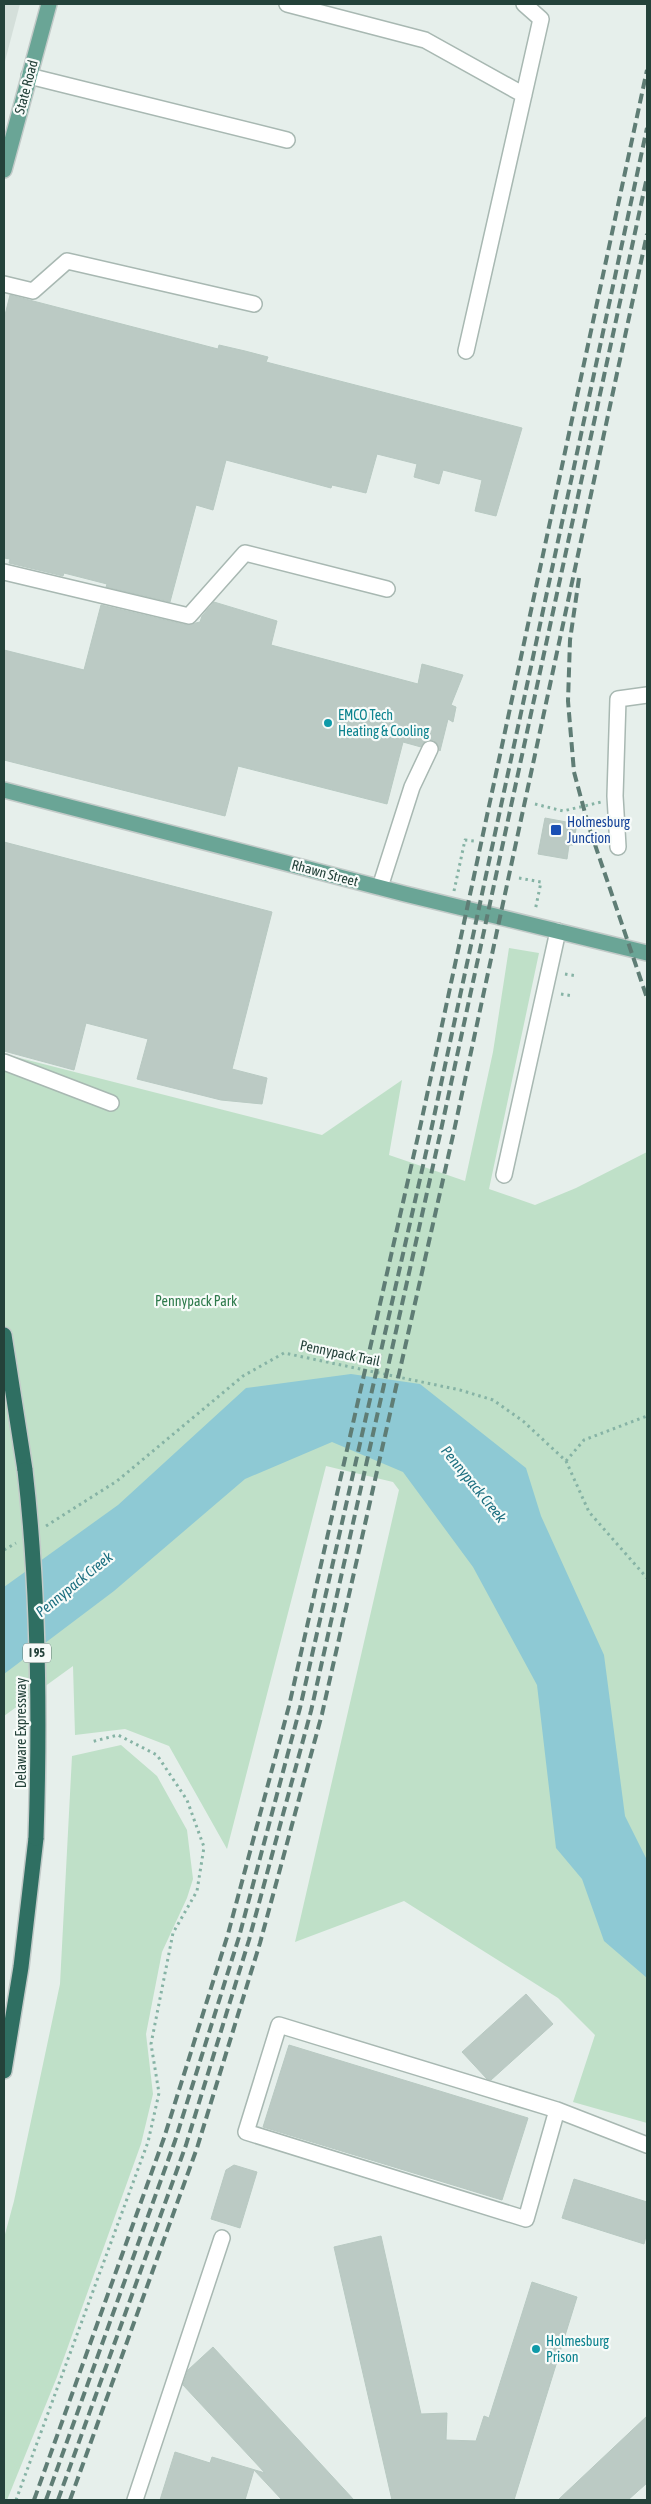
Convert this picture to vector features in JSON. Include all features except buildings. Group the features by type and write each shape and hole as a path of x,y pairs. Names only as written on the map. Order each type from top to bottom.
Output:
{"highway":[{"name":"Delaware Expressway","path":"4,1335 25,1470 33,1541 40,1697 36,1838 21,1967 4,2071"}],"main road":[{"name":"State Road","path":"4,170 49,4"},
{"name":"Rhawn Street","path":"4,790 380,888 647,953"}],"lane":[{"path":"287,4 425,40 524,95"},
{"path":"466,351 541,19 524,4"},
{"path":"29,76 287,140"},
{"path":"4,284 33,291 67,261 254,304"},
{"path":"4,572 189,616 245,553 387,589"},
{"path":"618,847 615,796 618,699 647,695"},
{"path":"380,888 412,787 430,749"},
{"path":"504,1175 558,931"},
{"path":"4,1062 112,1102"},
{"path":"557,2110 526,2219 246,2132 279,2025 557,2110 647,2145"},
{"path":"134,2500 222,2238"}],"path":[{"path":"535,804 563,811 615,796"},
{"path":"457,878 465,840 474,841"},
{"path":"519,878 541,882 538,900"},
{"name":"Pennypack Trail","path":"38,1531 117,1481 243,1376 284,1352 460,1390 493,1400 524,1421 566,1462 589,1512 647,1578"},
{"path":"566,1462 584,1440 647,1416"},
{"path":"4,1550 21,1541"},
{"path":"16,2500 148,2142 159,2093 151,2044 174,1933 196,1892 204,1848 187,1800 157,1755 118,1735 91,1742"}],"shaded area":[{"path":"4,4 20,4 4,65"}],"green space":[{"name":"Pennypack Park","path":"509,948 539,953 489,1189 535,1205 576,1188 647,1152 647,2123 573,2102 595,2035 558,1998 404,1901 295,1942 399,1490 393,1482 326,1466 227,1849 169,1746 125,1729 75,1735 73,1666 4,1716 4,1054 322,1135 402,1080 389,1155 465,1181 493,1052"},
{"path":"121,1745 157,1776 187,1830 193,1879 187,1898 162,1952 146,2034 153,2094 141,2144 57,2377 7,2500 4,2500 4,2238 14,2201 60,1984 72,1756"}],"water":[{"name":"Pennypack Creek","path":"351,1374 420,1384 526,1468 541,1516 604,1655 625,1816 647,1860 647,1978 604,1941 582,1879 556,1848 537,1685 473,1567 403,1472 332,1442 245,1479 114,1591 4,1674 4,1587 118,1505 246,1388"}],"railway":[{"path":"34,2500 164,2138 228,1934 289,1706 421,1123 647,70"},
{"path":"46,2500 175,2141 239,1937 300,1708 432,1126 647,128"},
{"path":"58,2500 186,2145 249,1940 311,1711 441,1130 647,177"},
{"path":"70,2500 197,2148 260,1943 322,1714 454,1131 647,234"},
{"path":"579,578 570,640 568,701 574,772 588,824 647,998"}],"place":[{"name":"EMCO Tech Heating & Cooling","path":"328,723"},
{"name":"Holmesburg Junction","path":"556,830"},
{"name":"Holmesburg Prison","path":"536,2349"}]}
